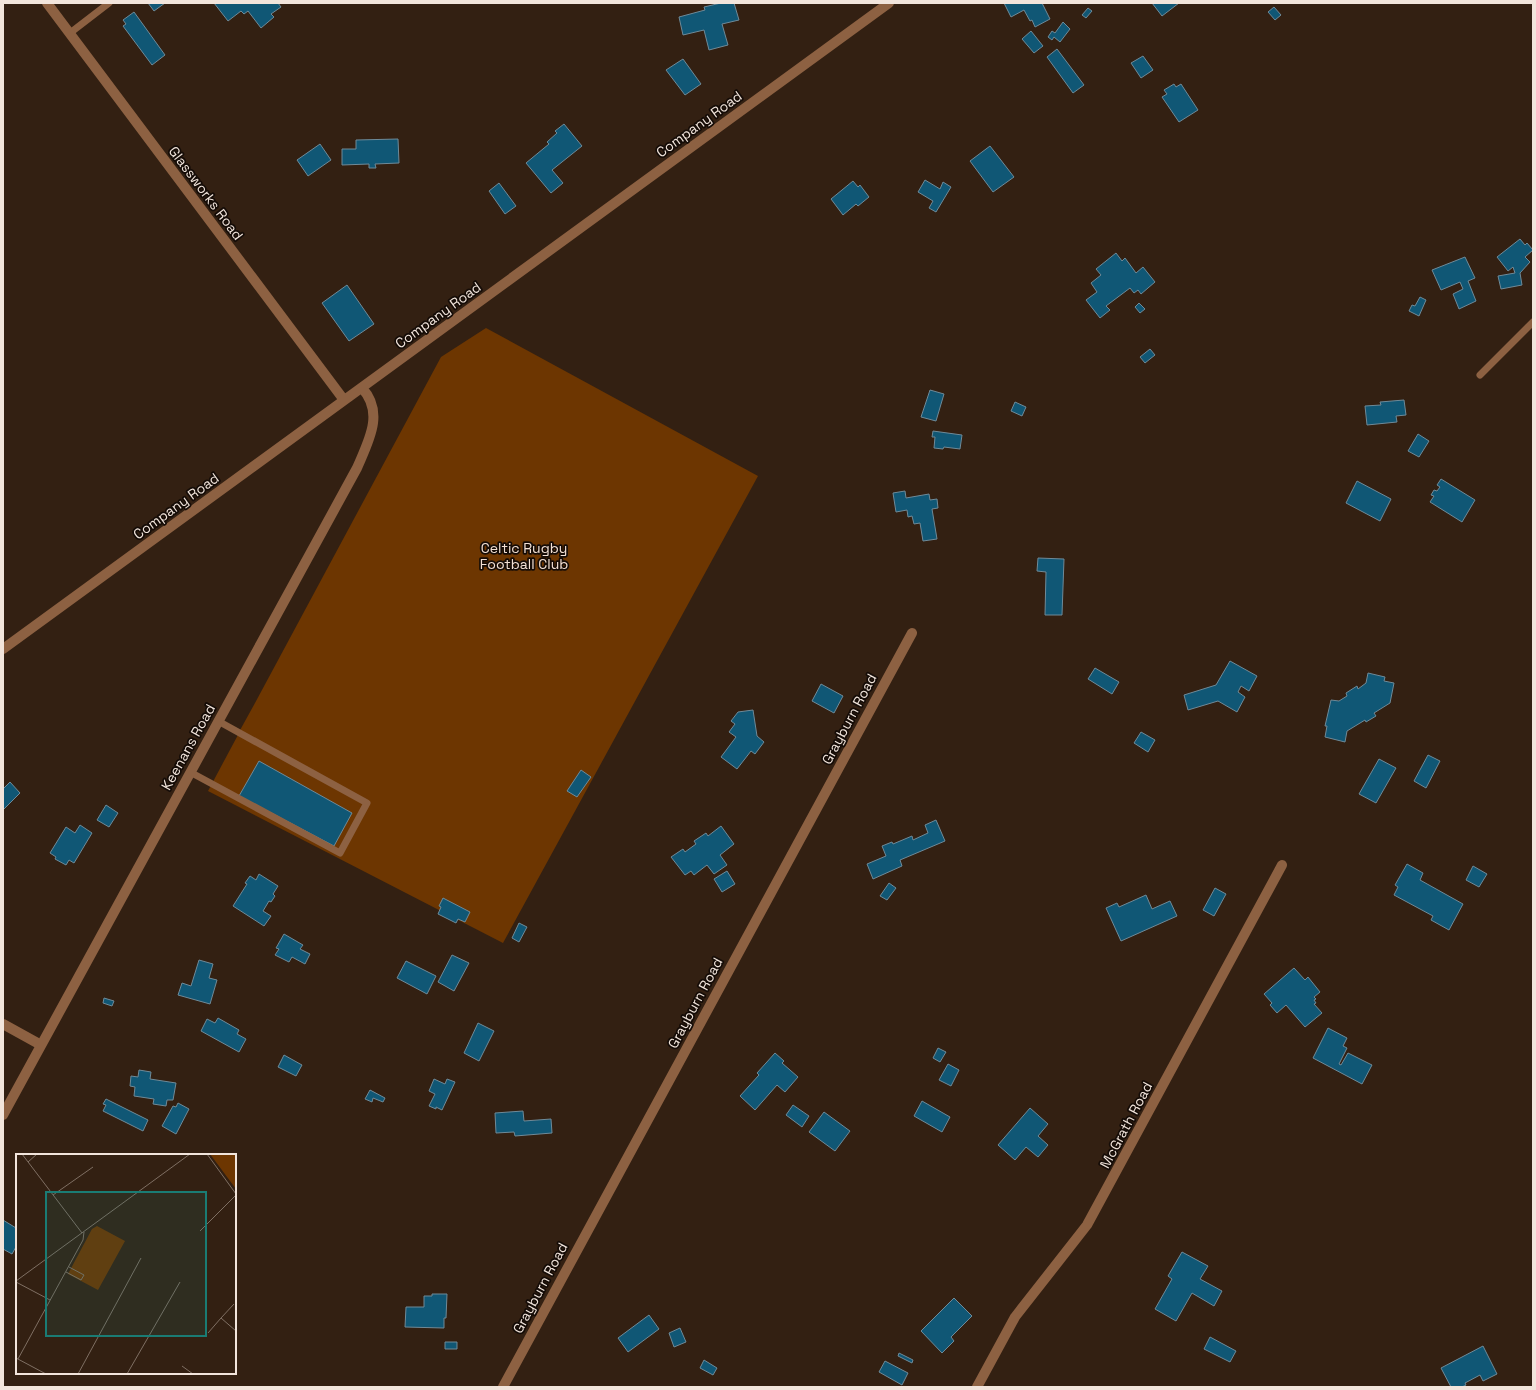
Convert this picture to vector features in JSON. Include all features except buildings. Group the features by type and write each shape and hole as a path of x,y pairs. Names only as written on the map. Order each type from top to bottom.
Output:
{"street":[{"name":"Glassworks Road","path":"47,3 344,400"},
{"name":"Company Road","path":"3,649 889,3"},
{"name":"Keenans Road","path":"3,1115 357,468 373,427 373,412 368,394 362,388"},
{"name":"Grayburn Road","path":"503,1387 912,633"},
{"name":"McGrath Road","path":"976,1387 1015,1317 1087,1225 1282,865"},
{"path":"3,1024 41,1045"}],"lane":[{"path":"70,33 109,3"},
{"path":"1480,375 1533,322"},
{"path":"190,772 340,853 367,803 218,721"}],"green space":[{"name":"Celtic Rugby Football Club","path":"486,328 758,476 503,943 208,791 441,357"}]}
